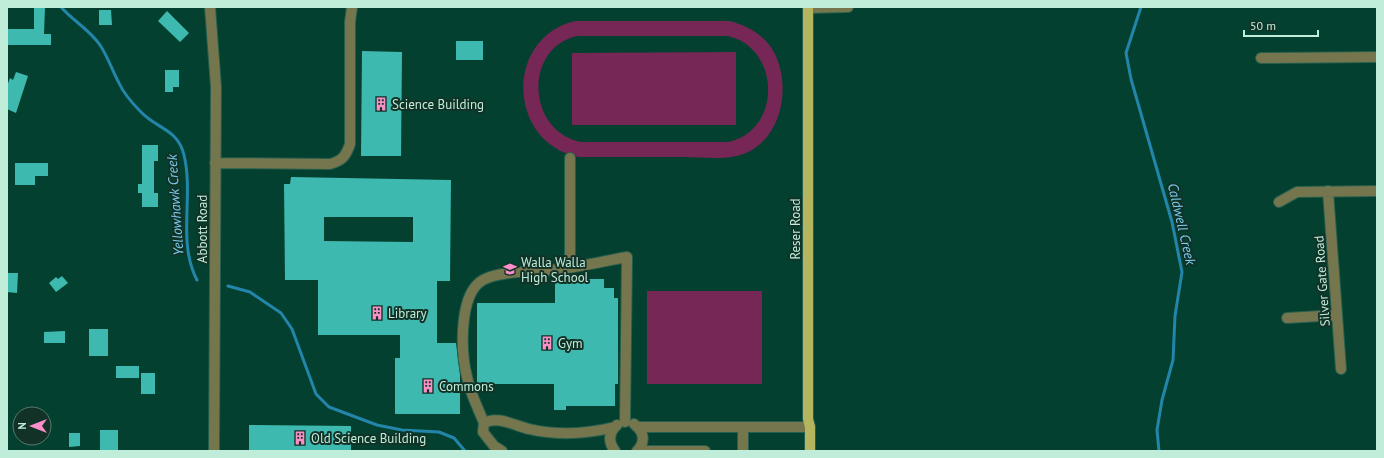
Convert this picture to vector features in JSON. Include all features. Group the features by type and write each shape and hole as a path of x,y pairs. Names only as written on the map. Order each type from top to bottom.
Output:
{"main road":[{"name":"Reser Road","path":"807,7 808,419 810,427 810,451"}],"street":[{"name":"Abbott Road","path":"210,7 216,87 214,451"},
{"path":"215,163 330,164 339,162 347,155 350,144 350,22 352,7"},
{"path":"807,7 848,7"},
{"path":"1260,58 1377,57"},
{"path":"570,158 570,267"},
{"name":"Silver Gate Road","path":"1328,191 1341,369"},
{"path":"1278,202 1297,192 1377,191"},
{"path":"502,451 494,446 483,432 484,423 470,388 464,364 464,315 470,293 487,278 540,269 570,267 627,256 625,422"},
{"path":"1287,318 1337,315"},
{"path":"484,423 495,419 528,429 554,434 585,433 615,427 625,422 637,427 810,427"},
{"path":"615,427 610,438 612,447 615,451"},
{"path":"637,427 641,431 643,440 638,451 705,451"},
{"path":"743,427 743,451"}],"shaded area":[{"path":"575,21 729,21 747,27 768,43 777,59 780,68 783,92 778,117 766,138 757,147 746,153 731,157 579,157 555,148 538,132 527,112 523,90 526,68 536,47 552,31","holes":["577,36 728,36 745,44 758,56 766,72 768,89 766,107 758,122 746,135 728,142 581,142 563,135 550,123 542,107 538,90 540,72 547,56 559,44"]},
{"path":"736,52 736,125 572,125 572,53"},
{"path":"647,291 762,291 762,384 647,384"}],"building":[{"path":"34,7 45,7 44,34 51,34 51,45 7,45 7,29 34,29"},
{"path":"99,10 111,10 112,25 99,25"},
{"path":"167,11 189,33 180,42 158,21"},
{"path":"456,41 483,41 483,60 456,60"},
{"name":"Science Building","path":"362,51 402,52 401,156 361,156"},
{"path":"165,70 179,70 179,87 173,87 173,92 165,92"},
{"path":"16,72 28,76 16,113 7,109 7,86 10,78 13,80"},
{"path":"142,145 158,145 158,161 154,161 154,193 158,193 158,207 142,207 142,193 138,193 138,184 142,184"},
{"path":"15,163 48,163 48,176 35,176 35,185 15,185"},
{"path":"291,177 451,180 450,281 437,281 437,343 456,343 460,375 460,414 395,414 395,358 400,358 400,335 318,335 318,280 285,280 284,184 290,184","holes":["324,217 413,217 413,242 324,241"]},
{"path":"7,273 18,273 17,293 7,292"},
{"path":"62,276 68,283 56,292 49,283 56,277 58,279"},
{"name":"Gym","path":"555,279 604,279 604,288 614,288 614,298 618,298 618,384 615,384 615,406 566,406 566,410 554,410 554,384 477,384 477,303 555,303"},
{"path":"89,329 108,329 108,356 89,356"},
{"path":"65,331 65,343 44,343 44,332"},
{"path":"116,366 139,366 139,378 116,378"},
{"path":"141,373 155,373 155,394 141,394"},
{"name":"Old Science Building","path":"249,425 351,426 351,451 249,451"},
{"path":"100,430 118,430 118,450 100,450"},
{"path":"69,433 80,433 80,446 69,447"}],"waterway":[{"name":"Yellowhawk Creek","path":"61,7 96,39 121,87 132,102 147,118 172,134 181,146 187,171 188,250 191,265 197,280"},
{"name":"Caldwell Creek","path":"1141,7 1126,53 1131,79 1172,222 1182,272 1175,316 1173,360 1162,400 1157,430 1159,451"},
{"name":"Yellowhawk Creek","path":"228,286 250,292 281,313 292,329 316,394 329,407 377,425 402,430 439,432 454,438 465,451"}],"place":[{"name":"Science Building","path":"381,104"},
{"name":"Walla Walla High School","path":"510,269"},
{"name":"Library","path":"377,313"},
{"name":"Gym","path":"547,343"},
{"name":"Commons","path":"428,386"},
{"name":"Old Science Building","path":"300,438"}]}
